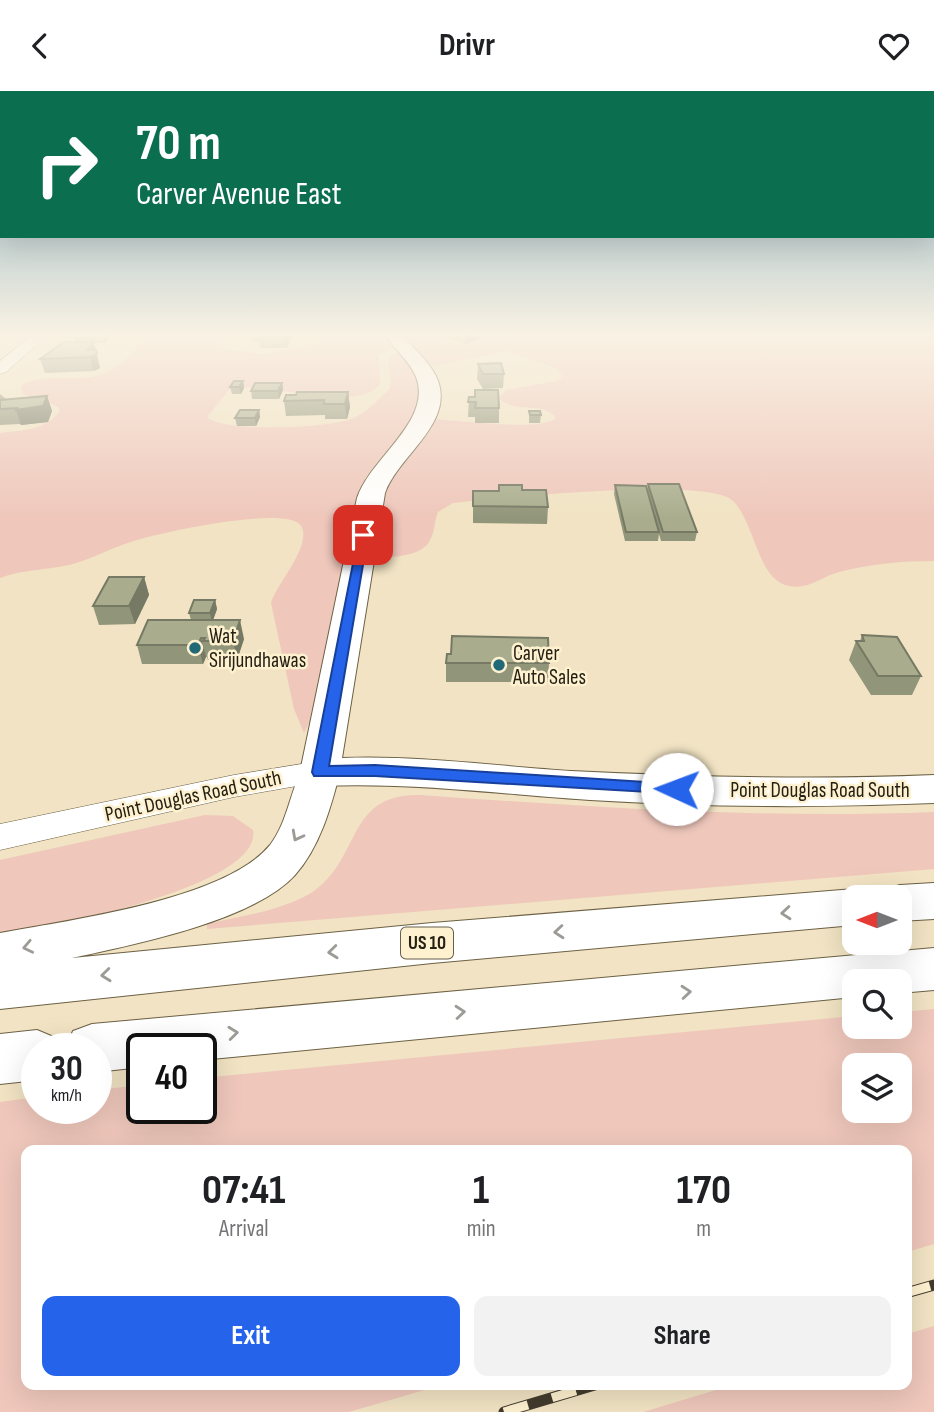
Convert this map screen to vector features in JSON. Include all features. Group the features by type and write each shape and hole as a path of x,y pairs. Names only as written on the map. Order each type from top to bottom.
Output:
{"main road":[{"path":"0,953 182,910 225,897 251,886 281,862 296,840 320,772 369,503 383,471 417,431 428,408 430,396"},
{"name":"Point Douglas Road South","path":"320,772 375,770 578,785 700,790 856,792 934,789"},
{"path":"912,903 934,901"},
{"name":"US 10","path":"0,987 432,943 842,908"},
{"path":"112,1046 269,1029 934,969"},
{"path":"0,1059 21,1057"}],"street":[{"name":"Point Douglas Road South","path":"0,837 234,786 320,772"}],"shaded area":[{"path":"28,396 225,396 207,417 233,425 300,427 351,419 367,410 382,396 419,396 414,416 368,475 356,501 314,713 304,733 294,709 271,603 302,543 301,526 291,520 248,519 193,527 134,541 73,564 0,578 0,433 41,426 55,417 60,410 57,406"},
{"path":"317,396 358,396 352,397"},
{"path":"501,396 934,396 934,561 862,567 833,574 803,586 789,586 778,581 769,572 740,509 732,500 714,493 683,490 598,491 453,503 438,512 432,537 426,546 404,555 371,559 387,485 434,419 517,425 548,422 556,418 544,410 512,405 499,398"},
{"path":"420,795 741,813 934,812 934,869 207,929 207,924 274,909 311,893 327,879 366,816 378,805 396,797"},
{"path":"205,815 233,816 253,830 247,851 224,869 189,887 147,901 59,925 0,937 0,860"},
{"path":"934,1009 934,1244 912,1251 912,1145 21,1145 21,1390 424,1390 349,1412 0,1412 0,1102 21,1099 21,1124 112,1124 112,1088 126,1087 126,1124 217,1124 217,1076 842,1017 842,1039 912,1039 912,1011"},
{"path":"934,1326 934,1412 643,1412 716,1390 912,1390 912,1333"}],"building":[{"path":"47,396 43,406 16,410 17,408 0,409 0,400"},
{"path":"286,396 347,396 345,404 324,404 324,400 284,401"},
{"path":"498,396 499,408 475,408 476,402 468,402 469,397"},
{"path":"240,410 259,410 255,418 235,418"},
{"path":"529,411 540,411 541,415 530,415"},
{"path":"648,484 679,484 697,532 663,532"},
{"path":"499,485 522,485 522,490 546,490 548,507 473,506 473,491 499,491"},
{"path":"615,485 646,486 659,532 626,532"},
{"path":"109,577 144,577 129,606 93,606"},
{"path":"194,600 215,600 210,613 189,613"},
{"path":"148,620 240,620 233,641 203,641 205,638 201,638 198,645 137,645"},
{"path":"862,635 897,637 921,676 878,676 856,641 864,641"},
{"path":"452,636 548,638 549,663 446,663 447,654 451,654"}],"railway":[{"path":"912,1291 934,1285"},
{"path":"504,1412 578,1390"}],"place":[{"name":"Wat Sirijundhawas","path":"195,648"},
{"name":"Carver Auto Sales","path":"499,665"}],"route":[{"path":"363,535 320,772 375,770 578,785 677,789"}]}
